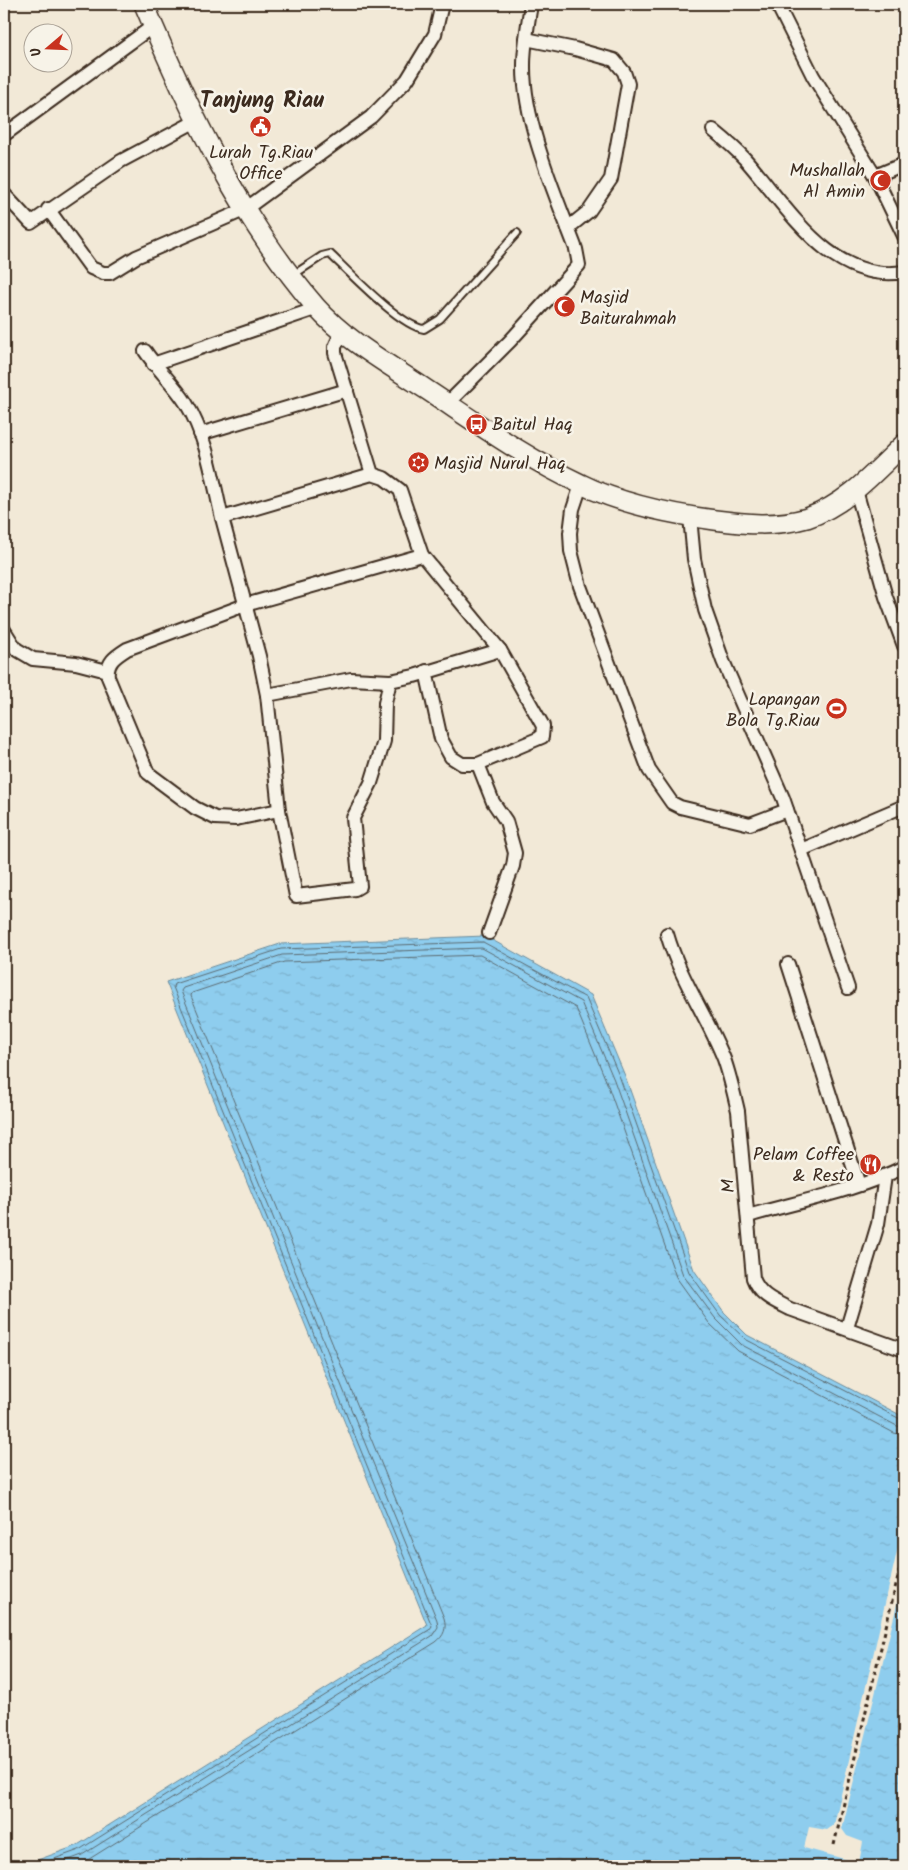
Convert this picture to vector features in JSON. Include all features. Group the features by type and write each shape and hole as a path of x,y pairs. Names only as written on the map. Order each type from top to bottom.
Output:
{"main road":[{"path":"144,4 198,120 244,210 292,276 318,308 342,330 484,429 581,485 615,497 690,517 747,525 784,523 808,517 856,490 904,444"}],"street":[{"path":"48,209 91,268 103,273 110,273 136,257 244,210 371,117 407,80 435,34 442,4"},
{"path":"447,404 577,269 580,262 535,132 526,94 524,66 531,4"},
{"path":"777,4 813,76 875,176 904,236"},
{"path":"4,135 153,26"},
{"path":"526,39 575,49 614,60 624,72 628,84 611,179 590,211 568,228"},
{"path":"4,194 30,223 121,161 198,120"},
{"path":"713,130 743,156 781,204 824,249 852,266 875,273 904,272"},
{"path":"875,176 904,164"},
{"path":"153,364 318,308"},
{"path":"342,330 335,352 372,474"},
{"path":"145,351 153,364 185,402 200,434 267,695 279,810 296,896 359,888 353,818 371,782 384,741 385,703 390,680"},
{"path":"200,434 347,390"},
{"path":"222,518 372,474 384,478 400,490 422,555 500,650 544,730 542,737 478,764 462,764 451,757 441,739 426,672"},
{"path":"581,485 573,509 571,551 592,620 649,770 672,803 680,807 750,824 787,810"},
{"path":"856,490 886,597 904,646"},
{"path":"690,517 694,558 705,610 723,661 787,810 848,988"},
{"path":"279,810 236,818 215,818 195,808 148,773 119,708 107,671 111,661 127,649 245,605 422,555"},
{"path":"4,630 16,649 33,659 76,662 107,671"},
{"path":"267,695 351,678 390,680 426,672 500,650"},
{"path":"478,764 493,802 506,821 514,853 513,866 489,933"},
{"path":"801,850 904,806"},
{"name":"M","path":"667,934 674,958 724,1060 734,1091 738,1111 753,1278 761,1292 790,1309 904,1350"},
{"path":"788,964 859,1184"},
{"path":"748,1216 885,1176 904,1167"},
{"path":"847,1328 878,1224 885,1176"}],"lane":[{"path":"292,276 322,256 330,254 401,317 416,328 424,329 440,319 517,233"}],"path":[{"path":"834,1845 904,1551"}],"water":[{"path":"485,936 591,995 625,1076 694,1270 724,1312 747,1335 904,1417 904,1866 21,1866 76,1846 427,1625 166,982 280,944"}],"pier":[{"path":"904,1521 904,1576 842,1829 847,1836 863,1842 859,1863 804,1848 809,1827 827,1830 834,1825"}],"place":[{"name":"Lurah Tg.Riau Office","path":"261,127"},
{"name":"Mushallah Al Amin","path":"881,180"},
{"name":"Masjid Baiturahmah","path":"564,307"},
{"name":"Baitul Haq","path":"476,424"},
{"name":"Masjid Nurul Haq","path":"418,463"},
{"name":"Lapangan Bola Tg.Riau","path":"836,709"},
{"name":"Pelam Coffee & Resto","path":"870,1164"}],"district":[{"name":"Tanjung Riau","path":"262,99"}]}
